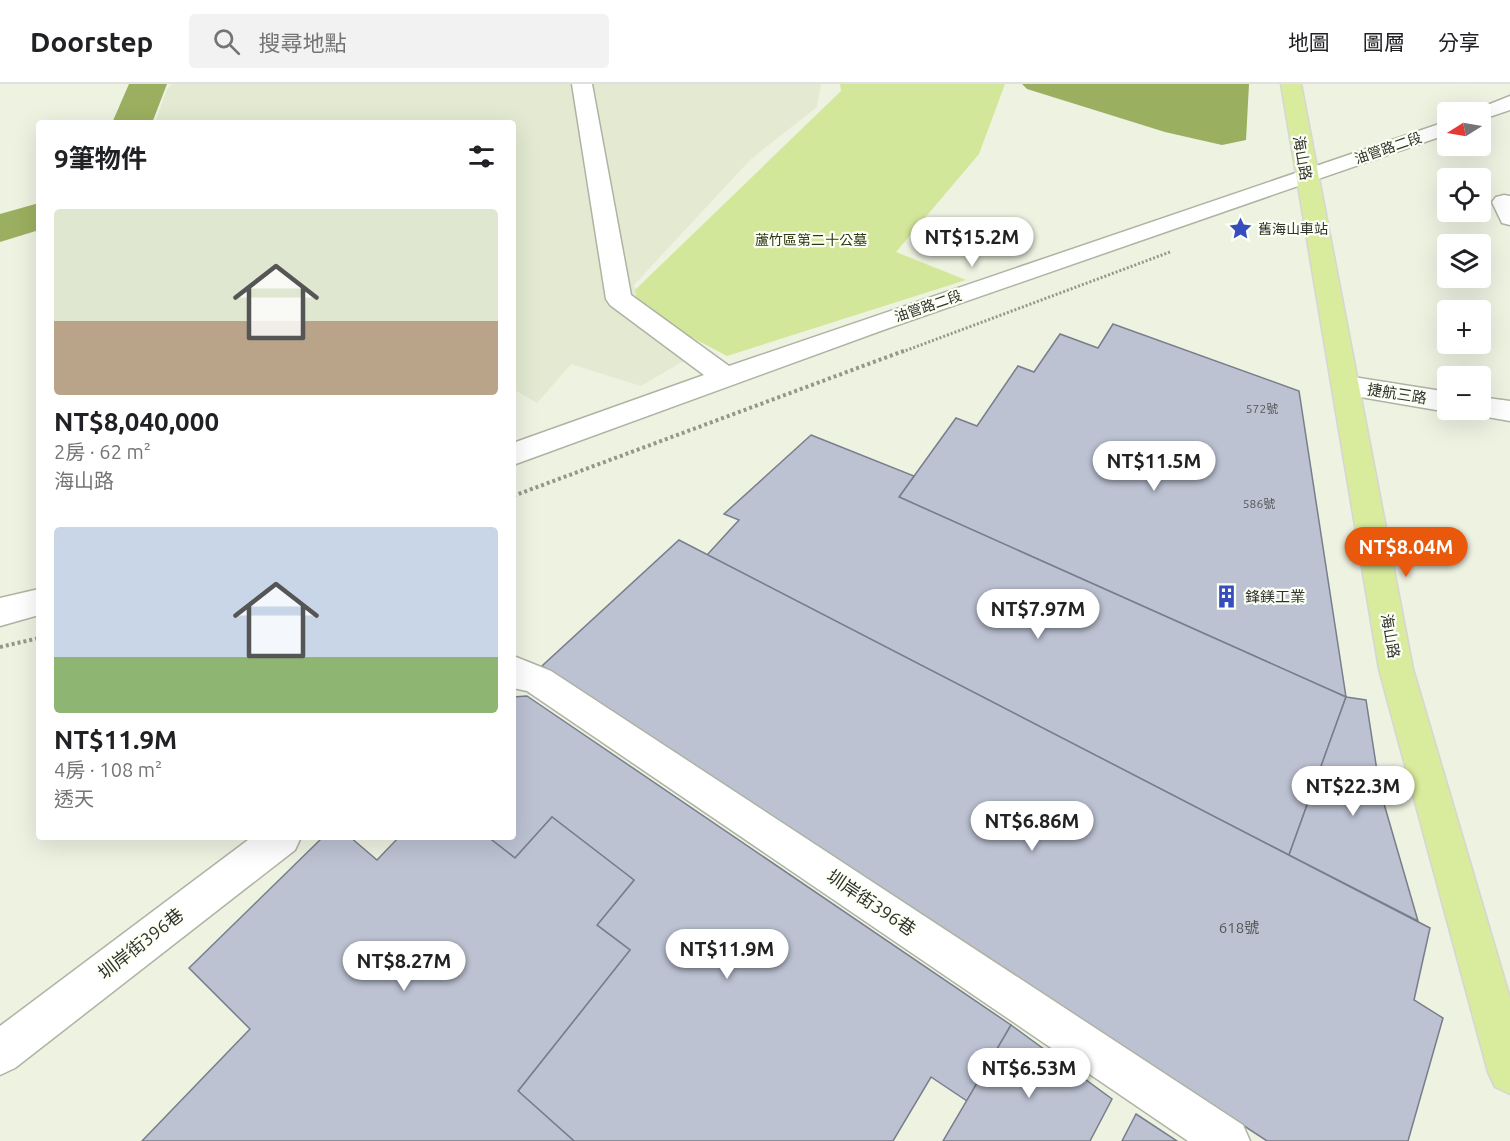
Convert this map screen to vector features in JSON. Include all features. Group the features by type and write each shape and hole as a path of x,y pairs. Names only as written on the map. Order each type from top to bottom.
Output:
{"main road":[{"name":"海山路","path":"1290,84 1347,386 1396,669 1510,1072"}],"street":[{"path":"582,84 619,299 727,378"},
{"path":"1491,110 1510,102"},
{"name":"油管路二段","path":"516,453 878,323 1437,131"},
{"path":"1510,203 1504,202 1510,218"},
{"name":"捷航三路","path":"1347,386 1437,400"},
{"path":"1491,408 1510,411"},
{"path":"0,612 36,603"},
{"name":"圳岸街396巷","path":"516,673 539,681 1227,1141"},
{"name":"圳岸街396巷","path":"0,1053 278,840"}],"path":[{"path":"516,495 1174,251"},
{"path":"0,647 36,639"}],"shaded area":[{"path":"172,84 821,84 817,107 751,159 633,286 702,350 641,386 571,364 537,403 516,391 516,120 156,120 167,89"},
{"path":"1022,84 1249,84 1246,140 1222,145 1165,132 1027,89"}],"green space":[{"name":"蘆竹區第二十公墓","path":"840,84 1005,84 979,154 896,252 966,280 727,356 640,310 635,290 841,91"}],"building":[{"name":"鋒鎂工業","path":"1113,324 1299,391 1346,697 899,497 956,418 977,426 1018,366 1034,372 1060,334 1098,348"},
{"path":"811,435 914,476 899,497 1346,697 1289,855 707,555 739,520 724,514"},
{"path":"679,540 1430,928 1414,1000 1443,1018 1408,1141 1267,1141 542,666"},
{"path":"527,696 1011,1025 967,1101 931,1077 893,1141 574,1141 518,1091 630,950 597,925 634,880 552,817 515,858 492,840 516,840 516,697"},
{"path":"1346,697 1366,700 1380,790 1418,921 1289,855"},
{"path":"552,817 634,880 597,925 630,950 518,1091 574,1141 142,1141 250,1029 189,968 320,840 354,840 377,860 396,840 492,840 515,858"},
{"path":"1011,1025 1112,1099 1090,1141 943,1141"},
{"path":"1136,1114 1177,1141 1122,1141"}],"waterway":[{"path":"133,120 148,84"},
{"path":"0,228 36,217"}],"place":[{"name":"舊海山車站","path":"1240,229"},
{"name":"鋒鎂工業","path":"1227,597"}]}
